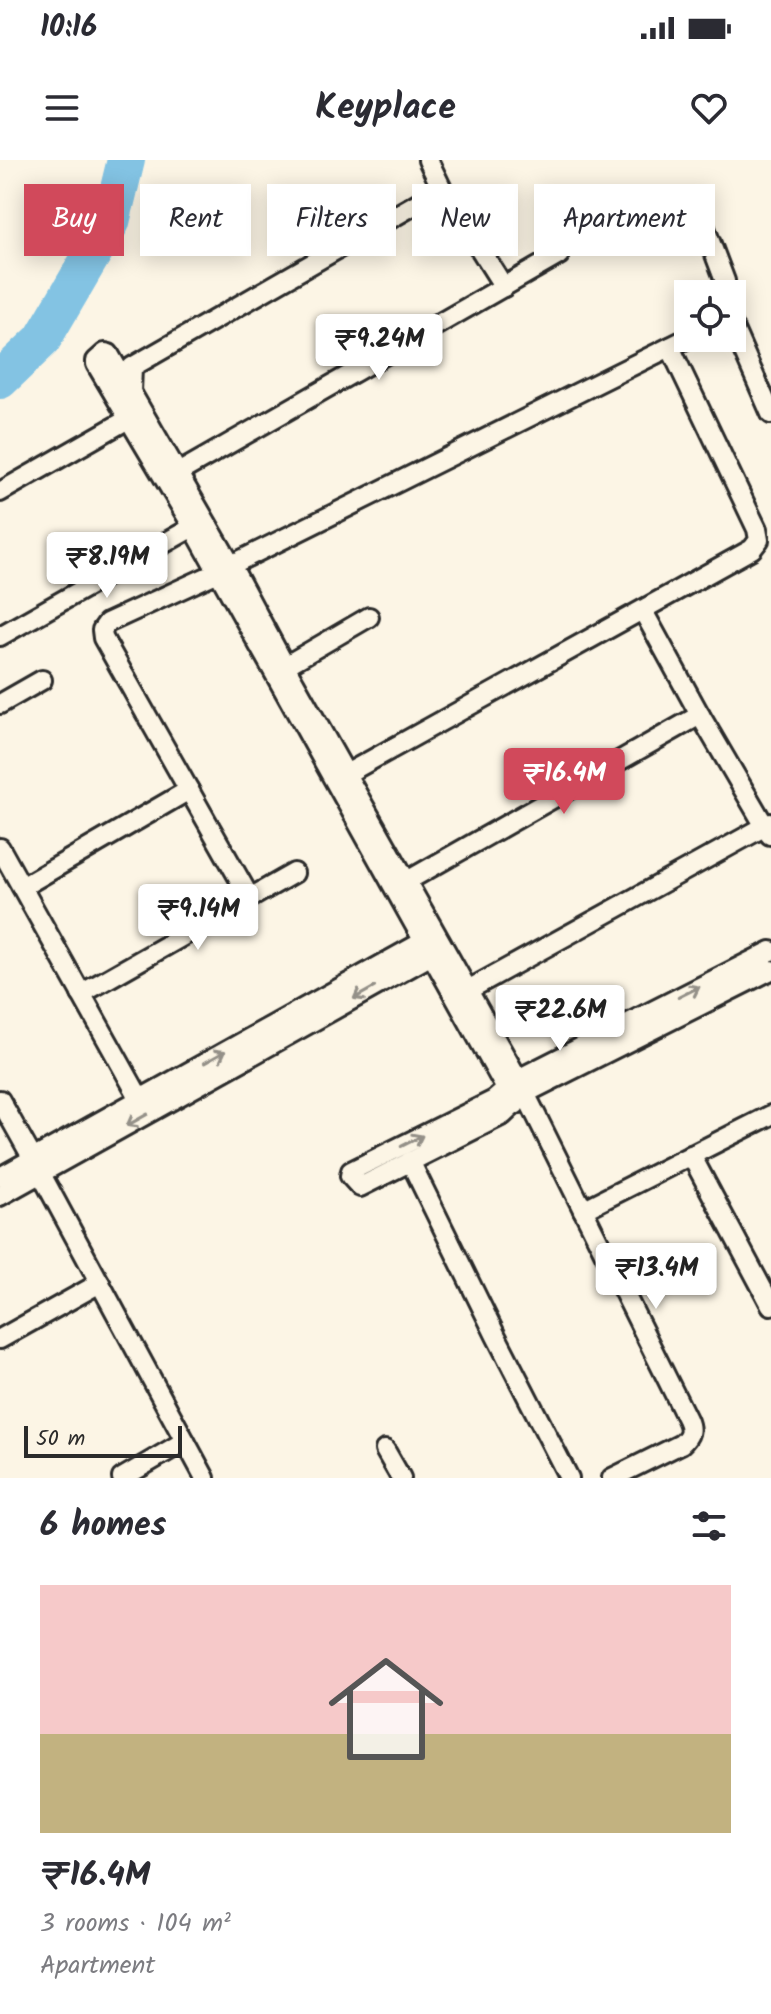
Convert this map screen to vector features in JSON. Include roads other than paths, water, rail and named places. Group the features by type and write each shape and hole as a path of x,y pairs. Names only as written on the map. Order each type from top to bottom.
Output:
{"street":[{"path":"428,160 440,184"},
{"path":"130,418 132,367 412,206"},
{"path":"715,254 725,280"},
{"path":"484,256 504,287"},
{"path":"178,473 557,256"},
{"path":"250,898 103,638 102,630 107,623 224,569 674,345"},
{"path":"346,774 643,611 752,549 759,540 757,529 670,347"},
{"path":"744,352 771,414"},
{"path":"516,1091 468,990 285,666 224,569 193,527 96,364 97,359 108,353 178,473 224,569 428,948 516,1091 583,1210 690,1427 689,1436 681,1444 612,1478"},
{"path":"0,492 130,418"},
{"path":"0,636 193,527"},
{"path":"468,990 769,829 700,715 643,611"},
{"path":"285,666 369,617"},
{"path":"0,704 42,680"},
{"path":"407,881 700,715"},
{"path":"22,887 189,790"},
{"path":"0,848 140,1099"},
{"path":"81,994 294,873"},
{"path":"0,1196 37,1166 140,1099 428,948"},
{"path":"0,1177 37,1166 428,948"},
{"path":"771,951 516,1091 503,1115 360,1187 350,1176 351,1171 494,1100 516,1091 771,970"},
{"path":"0,1100 205,1478"},
{"path":"583,1210 771,1115"},
{"path":"691,1155 771,1305"},
{"path":"410,1161 569,1478"},
{"path":"0,1339 100,1283"},
{"path":"122,1478 185,1441"},
{"path":"385,1450 401,1478"}],"waterway":[{"path":"0,380 42,340 111,222 126,160"}]}
